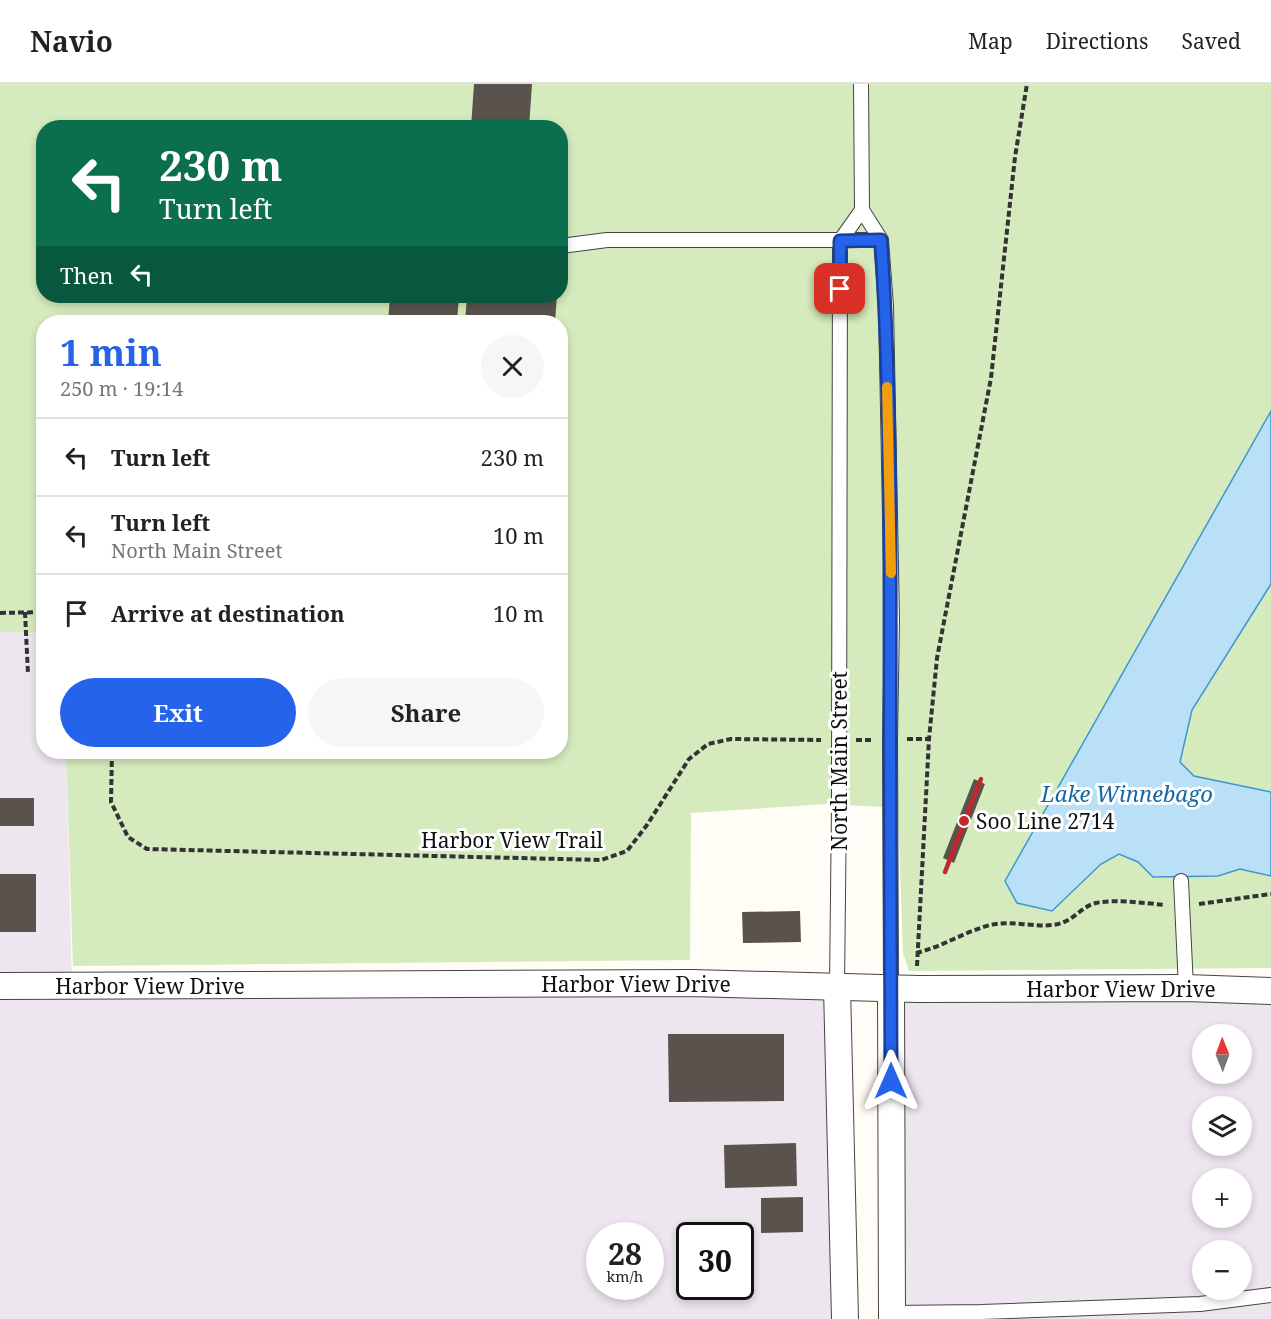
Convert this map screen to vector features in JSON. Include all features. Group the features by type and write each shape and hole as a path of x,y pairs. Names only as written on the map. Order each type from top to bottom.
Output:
{"street":[{"name":"Harbor View Drive","path":"0,986 692,983 891,988 1186,987 1271,991"},
{"name":"North Main Street","path":"837,987 845,1319"},
{"path":"891,988 892,1316"}],"lane":[{"path":"861,84 862,210 881,240 886,306 892,621 891,988"},
{"path":"840,241 862,210"},
{"path":"568,245 607,240 881,240"},
{"name":"North Main Street","path":"837,987 840,241"},
{"path":"1181,882 1186,987"},
{"path":"892,1316 1200,1304 1271,1295"}],"path":[{"path":"1027,84 1015,157 991,378 938,658 929,739 916,953 990,925 1004,923 1049,925 1063,922 1095,903 1134,902 1183,907 1271,894"},
{"path":"26,612 28,674"},
{"path":"0,613 36,612"},
{"name":"Harbor View Trail","path":"112,759 111,802 128,837 147,849 601,860 627,851 647,825 690,759 708,744 731,739 839,741 929,739"}],"shaded area":[{"path":"0,632 36,633 36,759 66,759 72,986 837,987 845,1319 0,1319"},
{"path":"891,988 1271,991 1271,1319 892,1319"}],"green space":[{"path":"0,84 1271,84 1271,411 1005,881 1052,911 1101,864 1119,854 1138,862 1153,877 1218,876 1240,869 1271,876 1271,968 909,971 903,953 898,808 827,804 691,813 690,960 73,966 66,759 568,759 568,315 36,315 36,633 0,632"},
{"path":"1271,584 1271,792 1193,776 1180,762 1192,710"}],"water":[{"name":"Lake Winnebago","path":"1271,411 1271,584 1192,710 1180,762 1194,776 1271,792 1271,876 1240,869 1218,876 1153,877 1138,862 1119,854 1101,864 1052,911 1017,903 1005,881"}],"building":[{"path":"474,84 532,84 530,120 472,120"},
{"path":"389,303 458,303 458,315 389,315"},
{"path":"466,303 556,303 556,315 466,315"},
{"name":"Soo Line 2714","path":"974,779 985,784 954,863 943,858"},
{"path":"0,798 34,798 34,826 0,826"},
{"path":"0,874 36,874 36,932 0,932"},
{"path":"800,911 801,942 743,943 742,912"},
{"path":"668,1034 784,1034 784,1101 669,1102"},
{"path":"796,1143 797,1186 725,1188 724,1145"},
{"path":"803,1197 803,1232 761,1233 761,1198"}],"railway":[{"path":"945,872 981,779"}],"slow traffic":[{"path":"887,387 891,573"}],"place":[{"name":"Soo Line 2714","path":"964,821"}],"route":[{"path":"840,289 840,241 881,240 886,306 892,621 891,1081"}]}
